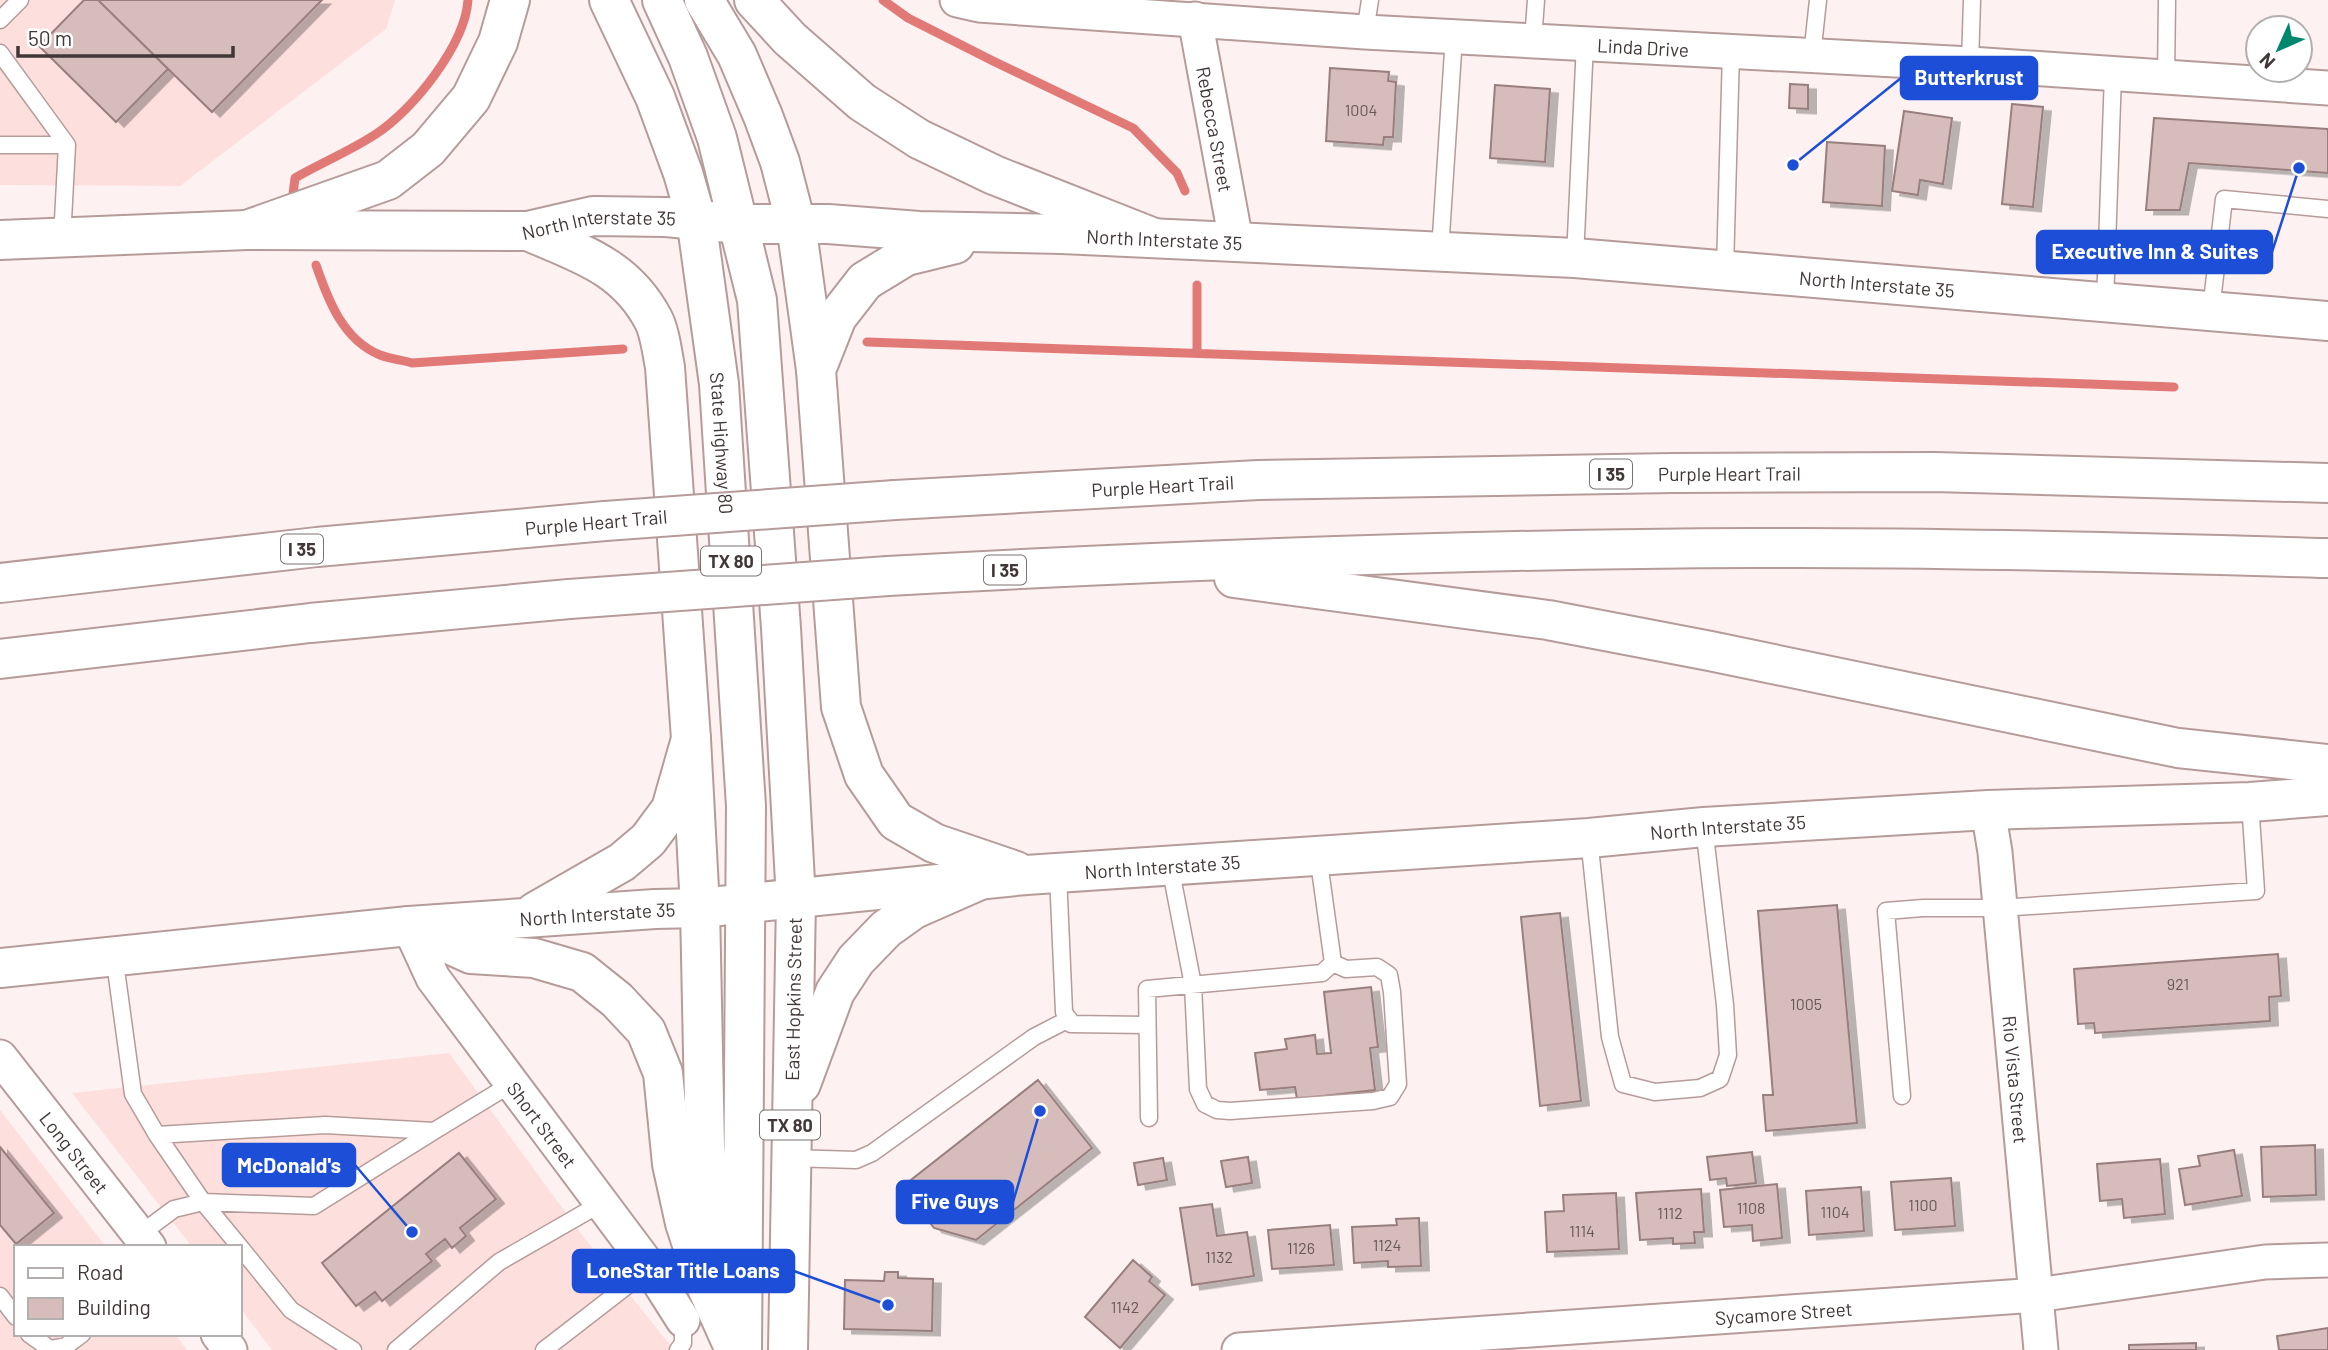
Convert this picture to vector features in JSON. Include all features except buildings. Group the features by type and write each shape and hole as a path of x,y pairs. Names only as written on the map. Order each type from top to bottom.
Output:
{"main road":[{"path":"247,230 388,180 428,149 471,98 498,42 510,0"},
{"name":"State Highway 80","path":"609,0 654,97 683,173 696,218 719,384 746,806 746,904"},
{"name":"TX 80","path":"662,0 688,57 717,138 757,300 781,628 796,900"},
{"path":"704,0 737,55 764,116 780,162 796,224 816,370 841,707 864,775 897,821 934,843 1042,874"},
{"path":"754,0 790,39 862,102 919,139 994,175 1154,237"},
{"name":"North Interstate 35","path":"0,240 247,230 528,231 593,216 696,218 740,224 1154,237 1575,258 2328,321"},
{"path":"528,231 603,263 628,285 654,320 665,366 700,908 705,1148 709,1180 718,1213 742,1265 761,1350"},
{"path":"816,370 837,317 865,281 906,256 997,233"},
{"name":"Purple Heart Trail","path":"0,583 317,547 605,521 895,500 1258,480 1934,472 2328,483"},
{"name":"I 35","path":"0,659 310,623 569,599 888,576 1121,563 1753,548 1965,548 2328,558"},
{"path":"1121,563 1548,620 2178,748 2328,764"},
{"path":"527,917 622,862 648,841 671,809 691,739"},
{"name":"North Interstate 35","path":"0,968 409,926 700,908 1042,874 1589,838 1704,827 1988,810 2250,802 2328,796"},
{"path":"790,1112 835,992 856,960 886,929 914,909 980,880"},
{"name":"East Hopkins Street","path":"788,1350 790,1112 796,900"},
{"name":"TX 80","path":"742,1350 746,904"},
{"path":"409,926 471,954 534,958 582,972 617,1000 646,1031 663,1073 672,1164 685,1223 704,1281 735,1350"}],"street":[{"name":"Linda Drive","path":"957,0 979,5 1195,9 1367,16 1454,36 1970,64 2328,88"},
{"name":"Rebecca Street","path":"1195,9 1236,241"},
{"name":"Rio Vista Street","path":"1988,810 1995,852 2041,1350"},
{"name":"Short Street","path":"409,926 433,978 650,1268 680,1335"},
{"name":"Long Street","path":"0,1057 144,1241"},
{"name":"Sycamore Street","path":"1239,1350 2037,1295 2265,1262 2328,1260"}],"lane":[{"path":"0,20 20,0"},
{"path":"1533,41 1536,0"},
{"path":"1812,56 1818,0"},
{"path":"1970,64 1972,0"},
{"path":"2166,77 2167,0"},
{"path":"1440,251 1454,36"},
{"path":"1575,258 1585,43"},
{"path":"1725,269 1731,52"},
{"path":"0,53 67,145 61,239"},
{"path":"2105,303 2113,74"},
{"path":"0,145 67,145"},
{"path":"2211,310 2224,199 2328,209"},
{"path":"1902,1097 1886,911 2000,908 2256,891 2250,802"},
{"path":"1589,838 1610,1037 1623,1084 1656,1092 1700,1088 1720,1079 1728,1055 1725,1005 1704,827"},
{"path":"1318,855 1333,963"},
{"path":"1170,866 1193,985 1198,1089 1205,1104 1217,1110 1230,1111 1373,1101 1390,1097 1398,1084 1389,975 1377,967 1346,969 1333,963"},
{"path":"1042,874 1064,1012 1071,1024 1147,1025"},
{"path":"114,955 133,1094 157,1135 238,1245"},
{"path":"1149,1118 1147,989 1322,973 1333,963"},
{"path":"790,1158 856,1160 872,1153 1034,1037 1069,1019"},
{"path":"144,1241 174,1209 204,1202 314,1206 511,1084"},
{"path":"157,1135 325,1125 434,1131"},
{"path":"396,1350 499,1262 600,1204"},
{"path":"242,1249 291,1310 353,1350"},
{"path":"544,1350 650,1268"},
{"path":"0,1296 14,1314"},
{"path":"32,1336 50,1349 66,1346 79,1336"}],"shaded area":[{"path":"0,0 395,0 386,29 180,186 0,185"},
{"path":"449,1053 582,1235 674,1350 272,1350 242,1311 242,1245 190,1245 72,1093"},
{"path":"0,1110 104,1245 14,1245 14,1336 176,1336 187,1350 0,1350"}],"waterway":[{"path":"293,194 295,178 376,134 421,93 458,37 468,0"},
{"path":"883,0 908,18 1133,128 1177,173 1185,191"},
{"path":"316,265 332,305 347,329 367,348 388,358 412,363 623,349"},
{"path":"1197,285 1197,353"},
{"path":"867,342 2174,387"}],"place":[{"name":"Butterkrust","path":"1793,165"},
{"name":"Executive Inn & Suites","path":"2299,168"},
{"name":"Five Guys","path":"1040,1111"},
{"name":"McDonald's","path":"412,1232"},
{"name":"LoneStar Title Loans","path":"888,1305"}]}
